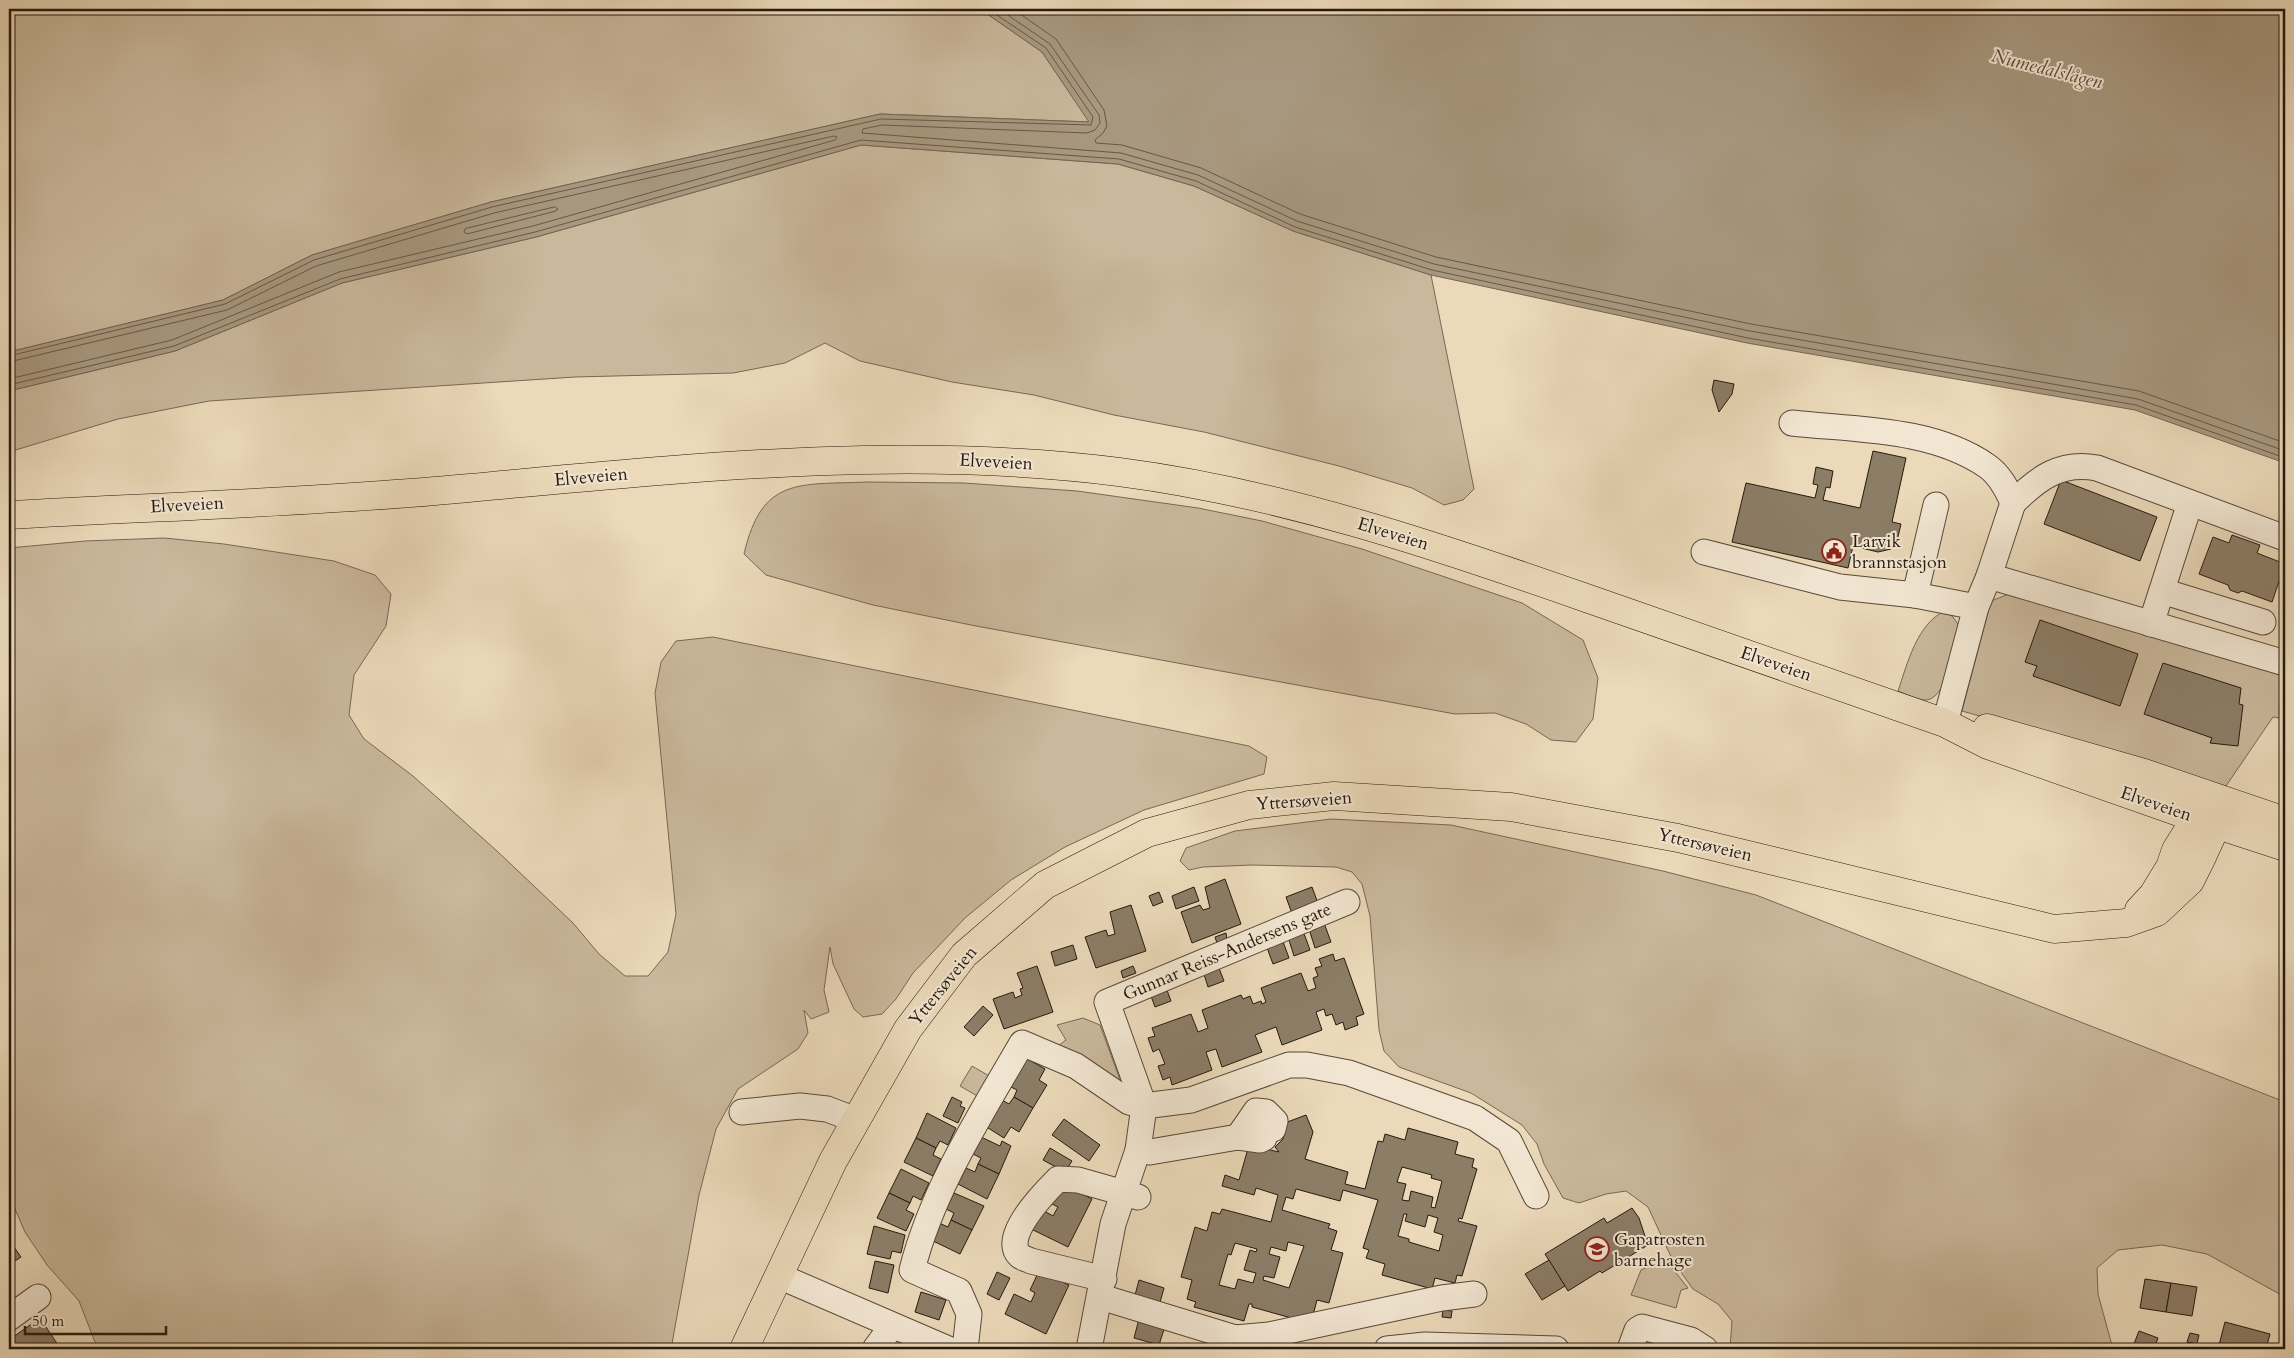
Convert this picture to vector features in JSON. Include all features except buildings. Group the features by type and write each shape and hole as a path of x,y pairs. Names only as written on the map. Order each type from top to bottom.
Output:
{"main road":[{"name":"Elveveien","path":"9,515 425,492 621,475 847,460 945,458 1039,464 1111,472 1220,489 1282,502 1361,524 1505,569 1945,723 1988,746 2285,847"},
{"name":"Elveveien","path":"1945,723 1994,729 2080,753 2285,821"},
{"name":"Yttersøveien","path":"744,1349 833,1161 908,1029 964,955 1045,885 1147,833 1249,805 1334,796 1511,807 1688,841 2054,929 2126,923 2154,895 2170,867 2176,850 2206,821"},
{"path":"2206,821 2214,797"}],"street":[{"path":"1792,423 1910,436 1960,451 1989,467 2005,485 2013,503"},
{"path":"1945,723 1976,607 1989,576 2013,503 2028,489 2048,475 2066,467 2081,465 2097,468 2285,538"},
{"path":"2151,624 2190,504"},
{"path":"1916,595 1936,505"},
{"path":"1704,552 1840,587 1916,595 1976,607"},
{"path":"1989,576 2285,663"},
{"path":"2162,590 2263,622"},
{"name":"Gunnar Reiss-Andersens gate","path":"1090,1349 1102,1288 1117,1247 1113,1224 1131,1196 1132,1154 1144,1106 1107,1002 1347,902"},
{"path":"965,1349 969,1314 959,1291 912,1270 920,1241 952,1167 1022,1043 1076,1066 1129,1102 1144,1106 1191,1100 1289,1065 1306,1065 1349,1073 1475,1118 1509,1141 1536,1196"},
{"path":"742,1112 800,1106 827,1109 856,1120"},
{"path":"1132,1154 1238,1137 1256,1111 1266,1112 1275,1121 1269,1133"},
{"path":"1131,1196 1078,1180 1058,1179 1036,1201 1021,1224 1016,1240 1016,1248 1020,1256 1102,1288 1180,1323 1235,1338 1269,1335 1442,1298 1474,1294"},
{"path":"779,1276 948,1349"},
{"path":"9,1318 38,1297"},
{"path":"875,1349 892,1326"},
{"path":"1630,1349 1637,1330 1642,1326 1691,1340 1705,1349"},
{"path":"1387,1349 1424,1345 1556,1349"}],"shaded area":[{"path":"9,9 980,9 1042,52 1090,122 880,114 491,202 312,255 223,300 9,352"},
{"path":"861,145 1118,164 1194,186 1293,231 1431,275 1474,489 1463,500 1444,505 1412,488 1339,466 1204,432 1114,415 1034,395 952,382 860,361 825,343 785,363 733,373 575,377 209,401 118,419 9,452 9,391 175,351 342,283 536,237"},
{"path":"868,482 964,483 1077,491 1198,508 1262,521 1362,549 1522,603 1583,640 1598,678 1593,719 1576,742 1551,740 1526,724 1495,713 1455,714 976,626 873,605 766,575 744,554 752,529 761,510 773,498 787,490 803,486"},
{"path":"164,538 224,544 334,561 375,575 391,594 386,626 354,675 349,715 364,739 413,776 497,851 573,923 599,954 625,976 648,976 668,952 676,914 655,693 661,662 676,641 713,637 1249,746 1267,757 1264,774 1144,810 1065,847 1011,880 965,918 913,973 896,999 882,1014 863,1017 854,1009 833,964 830,947 824,990 829,1012 811,1019 804,1010 808,1033 798,1049 738,1089 716,1129 699,1195 671,1349 95,1349 95,1342 79,1301 47,1265 25,1232 9,1195 9,548 85,541"},
{"path":"2009,594 2285,672 2285,719 2273,717 2226,786 1962,711 1991,601"},
{"path":"1945,611 1953,617 1962,630 1944,683 1938,693 1931,699 1914,698 1898,691 1909,657 1920,635 1935,617"},
{"path":"1331,819 1451,825 1663,871 1756,895 2285,1102 2285,1297 2207,1254 2162,1245 2118,1250 2097,1268 2098,1294 2113,1349 1730,1349 1732,1321 1718,1304 1693,1289 1673,1261 1648,1207 1626,1191 1606,1194 1579,1203 1563,1198 1544,1164 1537,1144 1522,1125 1471,1093 1399,1067 1384,1051 1379,1030 1370,916 1362,884 1352,872 1336,867 1252,865 1203,867 1189,870 1180,861 1186,848 1235,831"},
{"path":"1083,1018 1100,1025 1122,1085 1055,1048 1066,1040 1057,1025"},
{"path":"972,1066 991,1077 979,1097 960,1086"},
{"path":"1665,1259 1688,1288 1681,1290 1676,1308 1631,1295 1641,1270"}],"water":[{"name":"Numedalslågen","path":"980,9 2285,9 2285,463 2135,410 1747,343 1431,275 1293,231 1194,186 1118,164 861,145 536,237 342,283 175,351 9,391 9,352 223,300 312,255 491,202 880,114 1089,122 1042,52"}],"place":[{"name":"Larvik brannstasjon","path":"1834,551"},
{"name":"Gapatrosten barnehage","path":"1597,1249"}]}
